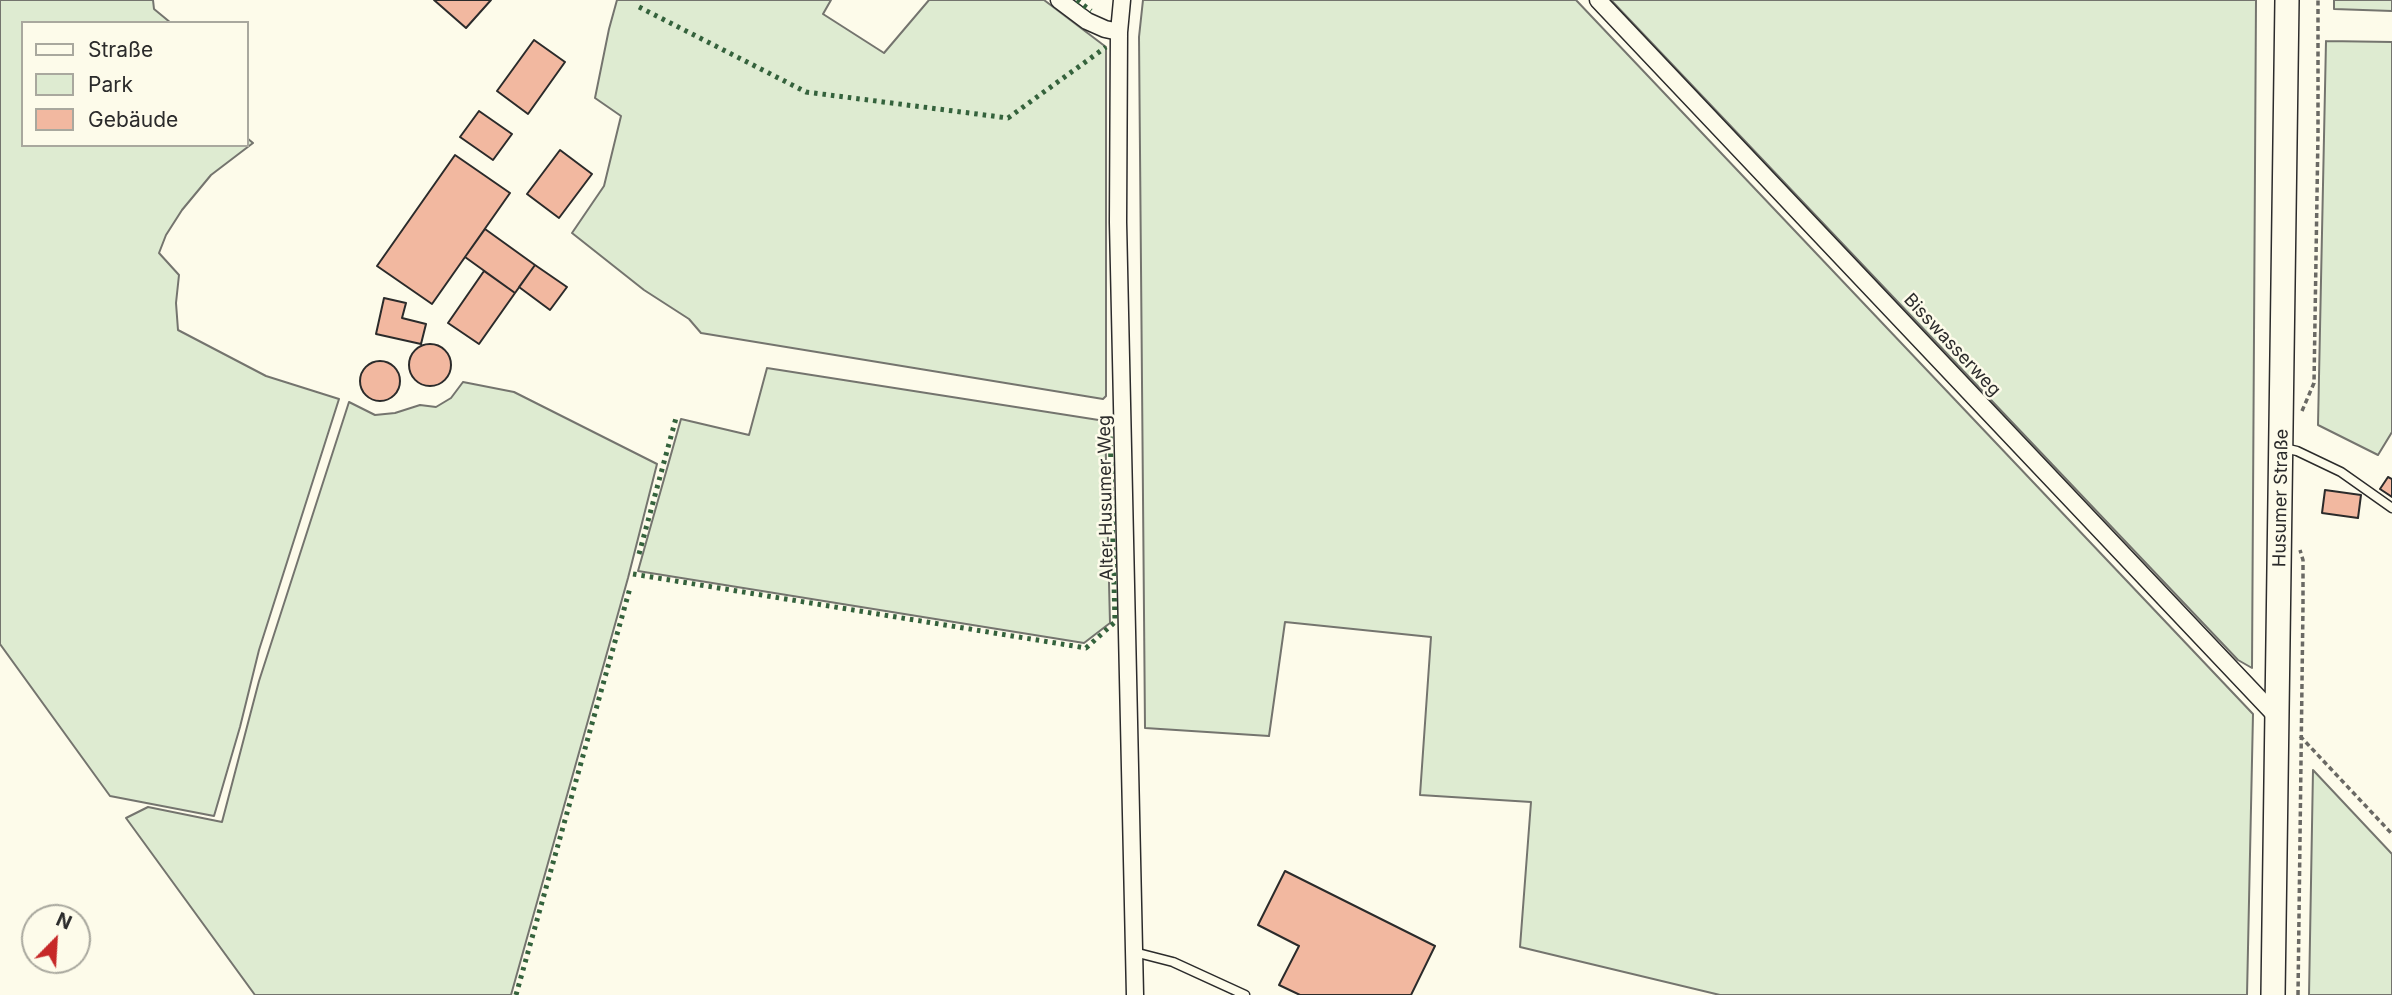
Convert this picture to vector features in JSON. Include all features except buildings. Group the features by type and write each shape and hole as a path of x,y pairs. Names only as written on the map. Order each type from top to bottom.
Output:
{"main road":[{"name":"Husumer Straße","path":"2273,995 2287,0"}],"street":[{"path":"1059,0 1087,21 1119,32"},
{"name":"Alter Husumer Weg","path":"1122,0 1119,32 1118,222 1135,995"},
{"name":"Bisswasserweg","path":"1598,0 2277,717"}],"lane":[{"path":"2281,447 2297,451 2341,472 2392,508"},
{"path":"1134,952 1173,962 1245,995"}],"path":[{"path":"2299,417 2314,383 2319,133 2318,0"},
{"path":"2297,544 2303,560 2298,995"},
{"path":"2301,736 2392,834"}],"green space":[{"path":"0,0 153,0 154,9 169,21 21,21 21,147 248,147 211,175 182,210 166,235 159,253 179,275 176,303 178,330 266,376 339,399 259,650 214,816 110,796 0,644"},
{"path":"617,0 831,0 823,14 884,53 929,0 1044,0 1106,47 1106,396 1103,399 701,333 689,319 644,290 572,233 604,186 621,116 595,98"},
{"path":"1143,0 1576,0 2253,714 2247,995 1720,995 1520,947 1531,802 1420,795 1431,637 1285,622 1269,736 1145,728 1139,37"},
{"path":"1611,0 2256,0 2252,668 2238,660"},
{"path":"2334,0 2392,0 2392,11 2334,9"},
{"path":"2326,41 2392,42 2392,432 2378,455 2318,425"},
{"path":"767,368 1105,421 1110,623 1084,643 638,571 681,419 749,435"},
{"path":"463,382 514,392 657,464 628,578 511,995 255,995 126,818 148,807 222,822 259,681 349,402 375,415 395,413 420,405 436,407 451,398"},
{"path":"2313,770 2392,854 2392,995 2309,995"}],"hedge":[{"path":"1077,0 1091,11"},
{"path":"639,7 806,92 1008,118 1106,47"},
{"path":"639,554 676,418"},
{"path":"633,574 1086,648 1115,622 1110,428"},
{"path":"516,995 630,588"}]}
